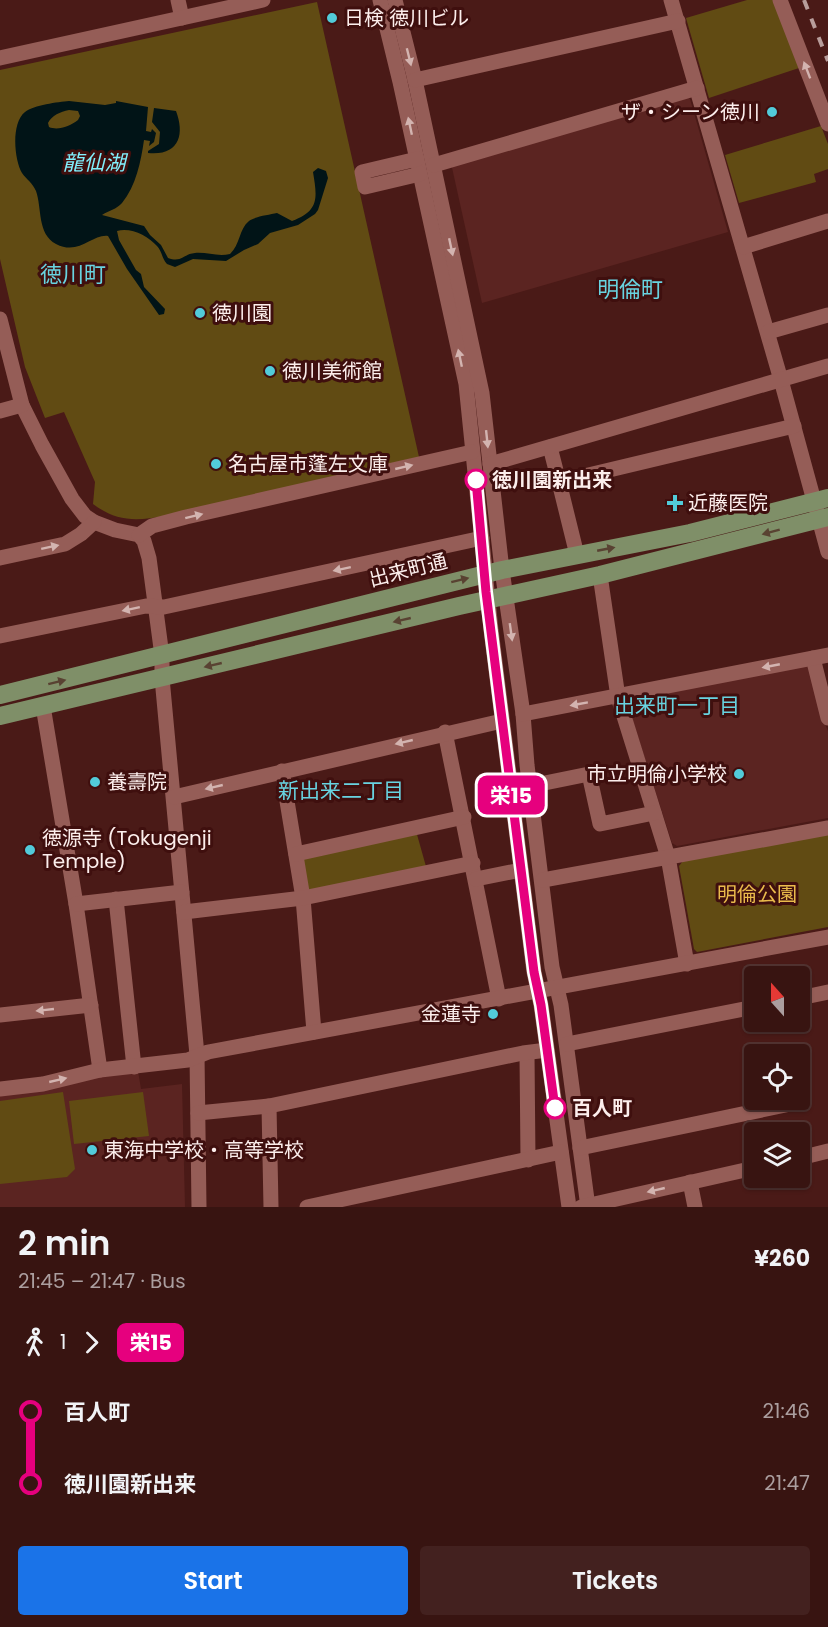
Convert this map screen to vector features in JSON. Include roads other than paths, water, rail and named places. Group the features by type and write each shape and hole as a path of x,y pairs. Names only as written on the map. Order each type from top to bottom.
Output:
{"main road":[{"name":"出来町通","path":"0,695 535,562 549,562 823,509"},
{"path":"0,716 600,575 823,509"}],"street":[{"path":"178,0 182,18"},
{"path":"0,58 263,0"},
{"path":"380,0 466,384 482,538 493,572 506,597 523,714 552,967 567,1044 586,1206 744,1170"},
{"path":"395,0 434,165 482,393 490,464 493,572 488,601 534,972 569,1207"},
{"path":"672,0 794,426 823,509 828,552"},
{"path":"780,0 828,124"},
{"path":"415,80 678,21"},
{"path":"434,165 698,88"},
{"path":"743,247 828,221"},
{"path":"768,333 828,315"},
{"path":"0,319 22,405 72,499 85,516 94,522 139,535 144,541 149,558 162,656 162,678 197,1055 199,1207"},
{"path":"490,464 828,366"},
{"path":"0,411 22,405"},
{"path":"559,482 794,426"},
{"path":"550,447 577,555"},
{"path":"139,535 152,526 186,517 472,452"},
{"path":"0,558 73,541 94,522"},
{"path":"0,636 146,606 164,607 482,538"},
{"path":"600,575 618,697 668,858 687,964"},
{"path":"523,714 821,656 828,718"},
{"path":"43,706 76,904 100,1070"},
{"path":"174,797 445,732 502,721"},
{"path":"445,732 499,999"},
{"path":"282,771 303,898 314,1032"},
{"path":"530,786 589,774 600,824 654,813"},
{"path":"296,854 464,817"},
{"path":"543,880 828,828"},
{"path":"184,912 303,898 473,863"},
{"path":"476,879 521,870"},
{"path":"76,904 182,892"},
{"path":"116,899 134,1067"},
{"path":"0,1089 43,1084 100,1070 188,1060 197,1055 314,1032 828,937"},
{"path":"810,996 828,992"},
{"path":"0,1015 91,1005"},
{"path":"567,1044 744,1009"},
{"path":"198,1113 269,1106 547,1050"},
{"path":"527,1054 528,1160"},
{"path":"269,1106 271,1207"},
{"path":"580,1148 762,1110"},
{"path":"810,1156 828,1151"},
{"path":"307,1207 561,1152"},
{"path":"690,1182 695,1207"}],"water":[{"name":"龍仙湖","path":"69,101 105,105 116,103 116,101 148,107 146,131 151,132 152,129 156,133 154,142 149,146 150,141 144,140 137,173 127,196 118,207 102,215 144,226 161,245 168,258 180,259 195,253 230,254 243,228 252,219 277,213 292,221 308,213 315,196 313,172 318,168 326,171 328,178 318,210 298,225 270,233 258,244 226,261 193,259 175,267 167,264 159,248 144,236 128,230 117,231 119,240 136,270 141,274 144,287 165,309 164,314 159,315 127,269 108,236 96,238 72,248 64,247 50,240 43,227 36,191 19,167 16,132 25,112 40,106","holes":["69,110 78,111 80,116 78,120 71,124 60,128 49,127 48,123 57,114"]},
{"path":"154,108 176,111 180,128 179,136 173,147 167,151 148,153 159,144 160,132 152,122"}],"railway":[{"path":"804,0 828,61"}],"place":[{"name":"日検 徳川ビル","path":"332,18"},
{"name":"ザ・シーン徳川","path":"772,112"},
{"name":"徳川園","path":"200,313"},
{"name":"徳川美術館","path":"270,371"},
{"name":"名古屋市蓬左文庫","path":"216,464"},
{"name":"徳川園新出来","path":"476,480"},
{"name":"近藤医院","path":"675,503"},
{"name":"市立明倫小学校","path":"739,774"},
{"name":"養壽院","path":"95,782"},
{"name":"徳源寺 (Tokugenji Temple)","path":"30,850"},
{"name":"金蓮寺","path":"493,1014"},
{"name":"百人町","path":"555,1108"},
{"name":"東海中学校・高等学校","path":"92,1150"}],"district":[{"name":"徳川町","path":"73,274"},
{"name":"明倫町","path":"630,289"},
{"name":"出来町一丁目","path":"677,705"},
{"name":"新出来二丁目","path":"341,790"}],"park label":[{"name":"明倫公園","path":"757,894"}]}
